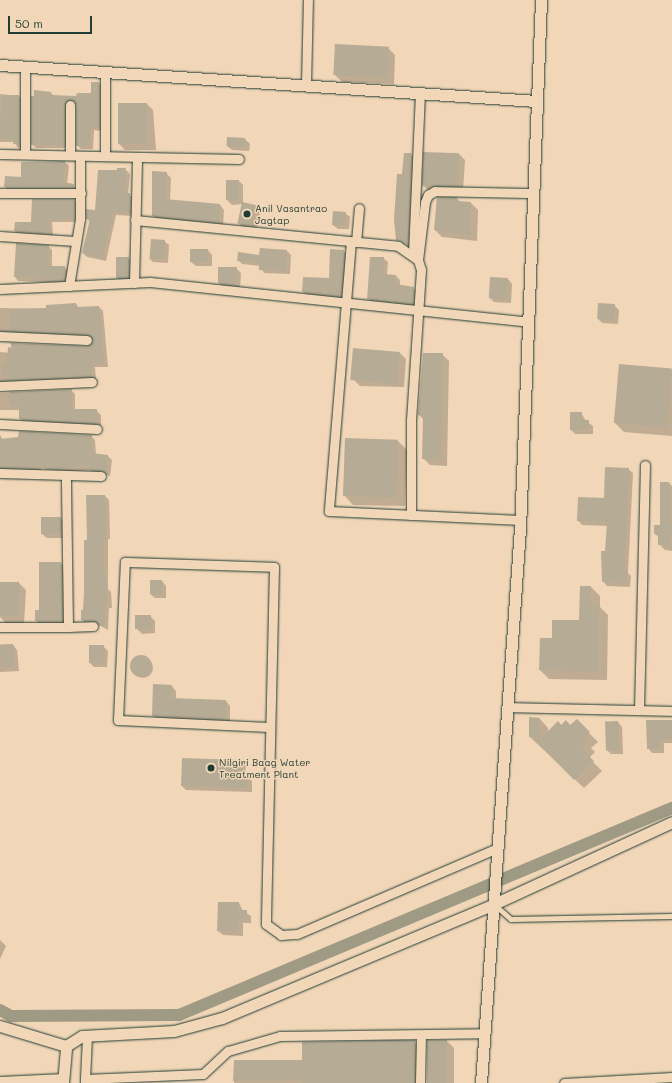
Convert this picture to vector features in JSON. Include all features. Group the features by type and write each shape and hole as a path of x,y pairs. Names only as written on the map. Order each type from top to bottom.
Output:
{"street":[{"path":"306,85 308,0"},
{"path":"481,1083 509,708 521,520 541,0"},
{"path":"0,65 537,101"},
{"path":"25,66 25,154"},
{"path":"105,72 105,156"},
{"path":"411,515 411,420 421,270 416,258 420,93"},
{"path":"69,286 81,193 75,156 70,104"},
{"path":"0,154 239,159"},
{"path":"134,282 137,157"},
{"path":"416,258 425,202 428,195 435,191 534,193"},
{"path":"0,194 81,193"},
{"path":"359,208 353,242 346,302 328,511 521,520"},
{"path":"135,220 398,246 416,258"},
{"path":"0,236 76,241"},
{"path":"0,289 150,282 529,322"},
{"path":"0,336 87,340"},
{"path":"0,386 92,382"},
{"path":"0,424 97,428"},
{"path":"639,710 645,465"},
{"path":"0,473 101,476"},
{"path":"66,475 68,626"},
{"path":"269,727 118,720 126,562 274,566 269,727 266,924 281,935 297,934 498,848"},
{"path":"0,627 94,626"},
{"path":"509,708 672,711"},
{"path":"0,1026 66,1046 87,1036 174,1032 222,1018 494,902 672,822"},
{"path":"87,1036 85,1081 203,1074 228,1051 280,1036 333,1034 365,1036 485,1033"},
{"path":"420,1083 421,1035"},
{"path":"0,1081 64,1081 66,1046"},
{"path":"564,1083 672,1077"}],"lane":[{"path":"494,902 510,919 672,916"}],"building":[{"path":"335,44 389,47 387,78 333,75"},
{"path":"91,82 99,82 99,127 91,127 89,146 76,146 76,105 70,99 64,105 64,145 31,145 31,96 34,96 34,90 51,92 51,95 76,96 77,93 91,93"},
{"path":"19,95 19,144 13,144 14,139 0,139 2,96"},
{"path":"118,103 147,103 147,144 118,144"},
{"path":"227,137 245,138 245,147 227,146"},
{"path":"423,152 459,153 458,187 422,186"},
{"path":"404,153 411,153 407,244 396,240 394,220 397,174 402,174"},
{"path":"65,161 63,182 74,184 74,187 4,187 5,176 21,177 21,162"},
{"path":"117,168 126,168 124,193 130,193 130,213 113,212 102,258 82,253 90,219 86,219 86,209 95,210 98,170 117,170"},
{"path":"152,171 167,172 165,199 220,204 219,222 152,216"},
{"path":"226,180 239,180 239,200 226,200"},
{"path":"437,197 457,197 457,201 471,202 470,235 434,230"},
{"path":"32,199 74,199 74,219 49,220 50,233 14,231 15,222 31,222"},
{"name":"Anil Vasantrao Jagtap","path":"242,202 256,205 251,226 237,224"},
{"path":"333,211 346,212 345,226 332,225"},
{"path":"151,239 165,240 164,259 150,258"},
{"path":"16,243 49,245 49,266 65,266 64,280 14,277"},
{"path":"260,248 287,250 286,271 259,270 259,263 237,261 238,252 259,255"},
{"path":"190,249 208,249 208,262 190,262"},
{"path":"330,249 344,250 340,296 302,292 303,277 329,278"},
{"path":"116,257 129,257 129,278 116,278"},
{"path":"370,257 384,257 383,274 396,275 396,284 414,287 413,304 367,299"},
{"path":"218,267 237,267 236,285 218,283"},
{"path":"490,277 508,278 507,299 489,298"},
{"path":"76,303 77,307 99,306 104,364 91,363 92,376 10,380 10,377 3,377 2,364 7,364 8,347 11,348 11,343 87,346 93,341 87,334 11,331 11,309 46,308 46,305"},
{"path":"598,303 615,304 614,320 597,319"},
{"path":"353,348 400,352 397,384 350,380"},
{"path":"423,353 443,353 441,459 422,459 423,416 418,415"},
{"path":"619,364 672,369 667,427 614,423"},
{"path":"72,389 72,409 97,409 98,423 19,419 19,406 10,406 10,392"},
{"path":"570,412 582,412 582,420 589,420 589,430 570,430"},
{"path":"19,431 92,435 92,453 108,455 106,474 102,470 89,470 89,465 57,469 38,465 38,468 0,467 0,439 18,437"},
{"path":"345,438 398,440 396,498 343,496"},
{"path":"605,467 629,468 624,570 627,570 626,583 602,582 601,551 605,551 607,522 577,521 578,497 604,498"},
{"path":"660,482 669,482 669,522 672,522 670,545 658,545 658,535 654,534 654,525 660,525"},
{"path":"86,495 105,495 106,535 104,535 103,553 107,604 105,604 104,626 99,626 95,621 81,620 81,610 84,610 84,540 87,540"},
{"path":"41,517 61,517 61,534 41,534"},
{"path":"39,562 61,562 62,621 35,621 35,610 39,610"},
{"path":"150,580 162,580 162,594 150,594"},
{"path":"0,582 19,582 19,616 0,616"},
{"path":"580,586 591,586 591,605 599,605 598,672 539,670 540,638 552,638 552,620 579,620"},
{"path":"135,615 151,615 151,629 135,629"},
{"path":"0,644 13,644 14,667 1,667"},
{"path":"89,645 104,645 104,663 89,663"},
{"path":"141,655 145,656 151,662 151,670 145,676 141,677 137,676 131,670 130,666 131,662 137,656"},
{"path":"153,684 172,685 171,698 226,700 226,719 152,716"},
{"path":"529,717 540,718 540,739 558,721 561,725 566,720 570,725 577,719 590,732 583,739 587,743 581,748 594,761 574,780 532,737 529,737"},
{"path":"646,720 672,720 672,739 660,739 660,749 647,749"},
{"path":"605,721 618,721 619,750 606,750"},
{"name":"Nilgiri Baag Water Treatment Plant","path":"182,758 242,760 241,775 248,776 247,788 181,786"},
{"path":"218,902 239,902 239,910 247,910 247,919 239,919 239,931 217,931"},
{"path":"415,1040 414,1083 301,1083 302,1079 233,1081 234,1060 302,1060 302,1042"},
{"path":"427,1040 447,1040 447,1083 427,1083"}],"waterway":[{"path":"0,1010 11,1016 179,1015 672,808"}],"place":[{"name":"Anil Vasantrao Jagtap","path":"247,214"},
{"name":"Nilgiri Baag Water Treatment Plant","path":"211,768"}]}
